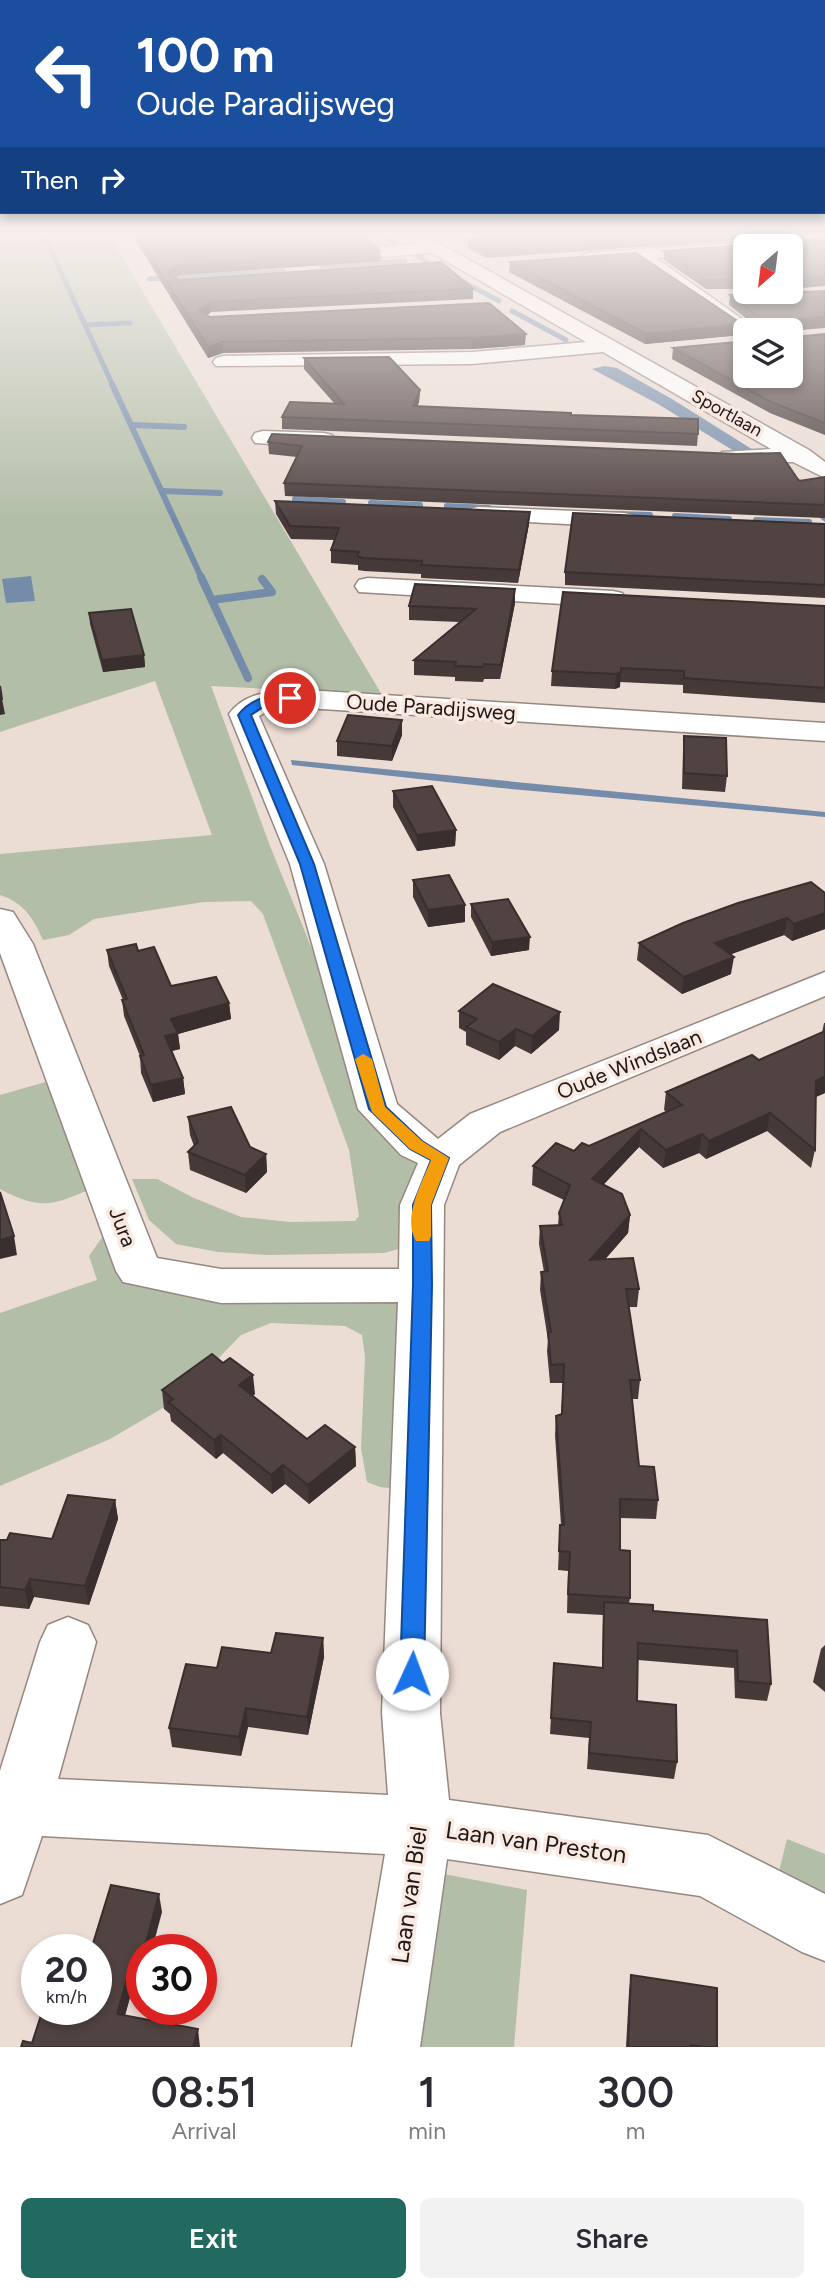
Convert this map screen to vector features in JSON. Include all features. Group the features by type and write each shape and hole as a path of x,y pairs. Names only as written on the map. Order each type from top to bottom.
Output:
{"street":[{"name":"Sportlaan","path":"576,329 815,461"},
{"path":"223,362 460,358 615,350 650,352"},
{"path":"263,438 346,441"},
{"path":"708,456 773,456 815,461"},
{"path":"456,513 648,521"},
{"path":"368,586 631,600"},
{"name":"Oude Paradijsweg","path":"441,1158 416,1145 378,1109 307,864 244,715 252,706 265,700 290,698 825,732"},
{"name":"Jura","path":"0,920 15,944 139,1271 221,1286 422,1285"},
{"name":"Oude Windslaan","path":"441,1158 485,1123 825,983"},
{"name":"Laan van Biel","path":"386,2047 421,1826 411,1713 422,1205 441,1158"},
{"path":"0,1873 68,1642"},
{"name":"Laan van Preston","path":"21,1806 421,1826 708,1866 825,1928"}],"green space":[{"path":"0,329 165,329 382,695 211,686 270,846 385,1128 418,1157 419,1173 402,1248 384,1253 267,1255 218,1252 176,1244 149,1220 132,1179 157,1179 241,1217 290,1222 355,1221 359,1216 349,1150 263,914 251,901 204,902 94,919 69,935 43,940 27,912 0,895 0,854 212,835 155,681 0,732"},
{"path":"56,1079 92,1188 56,1202 36,1203 0,1189 0,1095"},
{"path":"110,1226 134,1257 407,1296 419,1491 380,1487 367,1482 361,1448 365,1357 362,1335 345,1326 271,1323 241,1335 180,1398 110,1439 0,1486 0,1313 97,1280 89,1256"},
{"path":"787,1839 825,1854 825,1934 772,1900"},
{"path":"444,1874 527,1890 514,2047 404,2047"}],"water":[{"path":"604,366 617,368 672,399 825,495 825,522 742,456 658,404 592,369"},
{"path":"31,576 35,601 6,603 2,579"},
{"path":"291,760 825,812 825,817 501,788 292,765"}],"building":[{"path":"196,329 519,329 526,334 472,338 222,342 208,347"},
{"path":"636,329 699,329 646,334"},
{"path":"825,334 825,423 771,402 746,388 803,388 803,336"},
{"path":"733,342 733,381 673,348"},
{"path":"389,357 420,390 413,406 698,419 698,434 282,417 290,402 344,404 304,358"},
{"path":"272,434 737,454 780,453 799,481 825,477 825,505 284,483 302,446 268,442"},
{"path":"275,501 530,512 519,570 421,565 422,561 363,558 357,556 359,552 331,550 339,528 290,526"},
{"path":"573,513 825,524 825,585 565,572"},
{"path":"415,584 515,589 501,665 455,666 456,662 414,660 476,609 409,606"},
{"path":"563,592 825,606 825,688 684,678 684,671 621,668 621,672 616,674 552,671"},
{"path":"131,609 144,655 102,660 89,613"},
{"path":"348,715 402,720 392,746 337,741"},
{"path":"684,736 726,738 727,776 684,773"},
{"path":"432,786 456,830 417,835 393,791"},
{"path":"449,875 465,905 428,910 413,880"},
{"path":"811,882 825,893 825,913 794,924 787,918 715,943 734,957 684,977 639,943 738,903"},
{"path":"508,899 530,937 492,942 471,904"},
{"path":"136,944 138,951 154,947 171,986 216,977 229,1003 171,1019 178,1033 165,1036 183,1078 151,1085 140,1056 144,1055 122,1000 127,999 107,950"},
{"path":"493,984 560,1012 532,1036 516,1029 499,1042 466,1027 477,1019 459,1011"},
{"path":"825,1031 825,1076 816,1081 815,1150 770,1113 709,1141 702,1134 666,1150 641,1129 592,1179 622,1194 630,1215 590,1260 633,1258 639,1289 626,1289 640,1380 630,1380 639,1466 654,1467 658,1500 620,1499 620,1550 630,1551 630,1598 568,1594 570,1552 559,1551 560,1525 564,1525 556,1416 562,1414 564,1364 551,1365 548,1332 551,1332 541,1272 548,1271 540,1226 562,1225 559,1213 570,1185 533,1166 556,1143 574,1151 582,1143 589,1146 682,1105 666,1092 752,1055 759,1060"},
{"path":"231,1107 250,1147 266,1154 245,1175 188,1152 198,1142 188,1117"},
{"path":"0,1192 14,1236 0,1240"},
{"path":"212,1354 223,1363 230,1358 253,1375 239,1385 307,1439 325,1425 355,1447 308,1485 283,1465 271,1475 221,1435 214,1440 168,1402 173,1399 162,1390"},
{"path":"68,1495 115,1500 85,1586 30,1579 25,1590 0,1587 0,1540 7,1540 10,1533 52,1539"},
{"path":"604,1602 653,1605 653,1611 767,1620 771,1684 738,1681 737,1651 638,1643 637,1701 676,1705 677,1762 589,1753 591,1722 551,1718 554,1663 603,1668"},
{"path":"276,1633 323,1638 307,1717 246,1708 239,1737 169,1728 186,1664 217,1668 222,1647 271,1653"},
{"path":"111,1885 159,1894 148,1934 126,1934 126,1982 117,2014 126,2016 126,2025 176,2025 198,2029 193,2047 21,2047 23,2041 32,2043 38,2025 112,2025 112,1934 96,1934"},
{"path":"631,1975 717,1988 717,2047 628,2047"}],"waterway":[{"path":"87,329 113,386"},
{"path":"545,329 566,340"},
{"path":"112,384 202,579"},
{"path":"133,425 184,427"},
{"path":"162,491 220,493"},
{"path":"295,499 343,502"},
{"path":"371,503 420,505"},
{"path":"447,506 489,508"},
{"path":"616,514 650,515"},
{"path":"675,516 729,519"},
{"path":"756,520 809,522"},
{"path":"201,577 248,678"},
{"path":"212,600 272,592 262,579"}],"slow traffic":[{"path":"363,1059 378,1109 416,1145 441,1158 422,1205 422,1236"}],"route":[{"path":"290,698 265,700 252,706 244,715 307,864 378,1109 416,1145 441,1158 422,1205 412,1674"}]}
